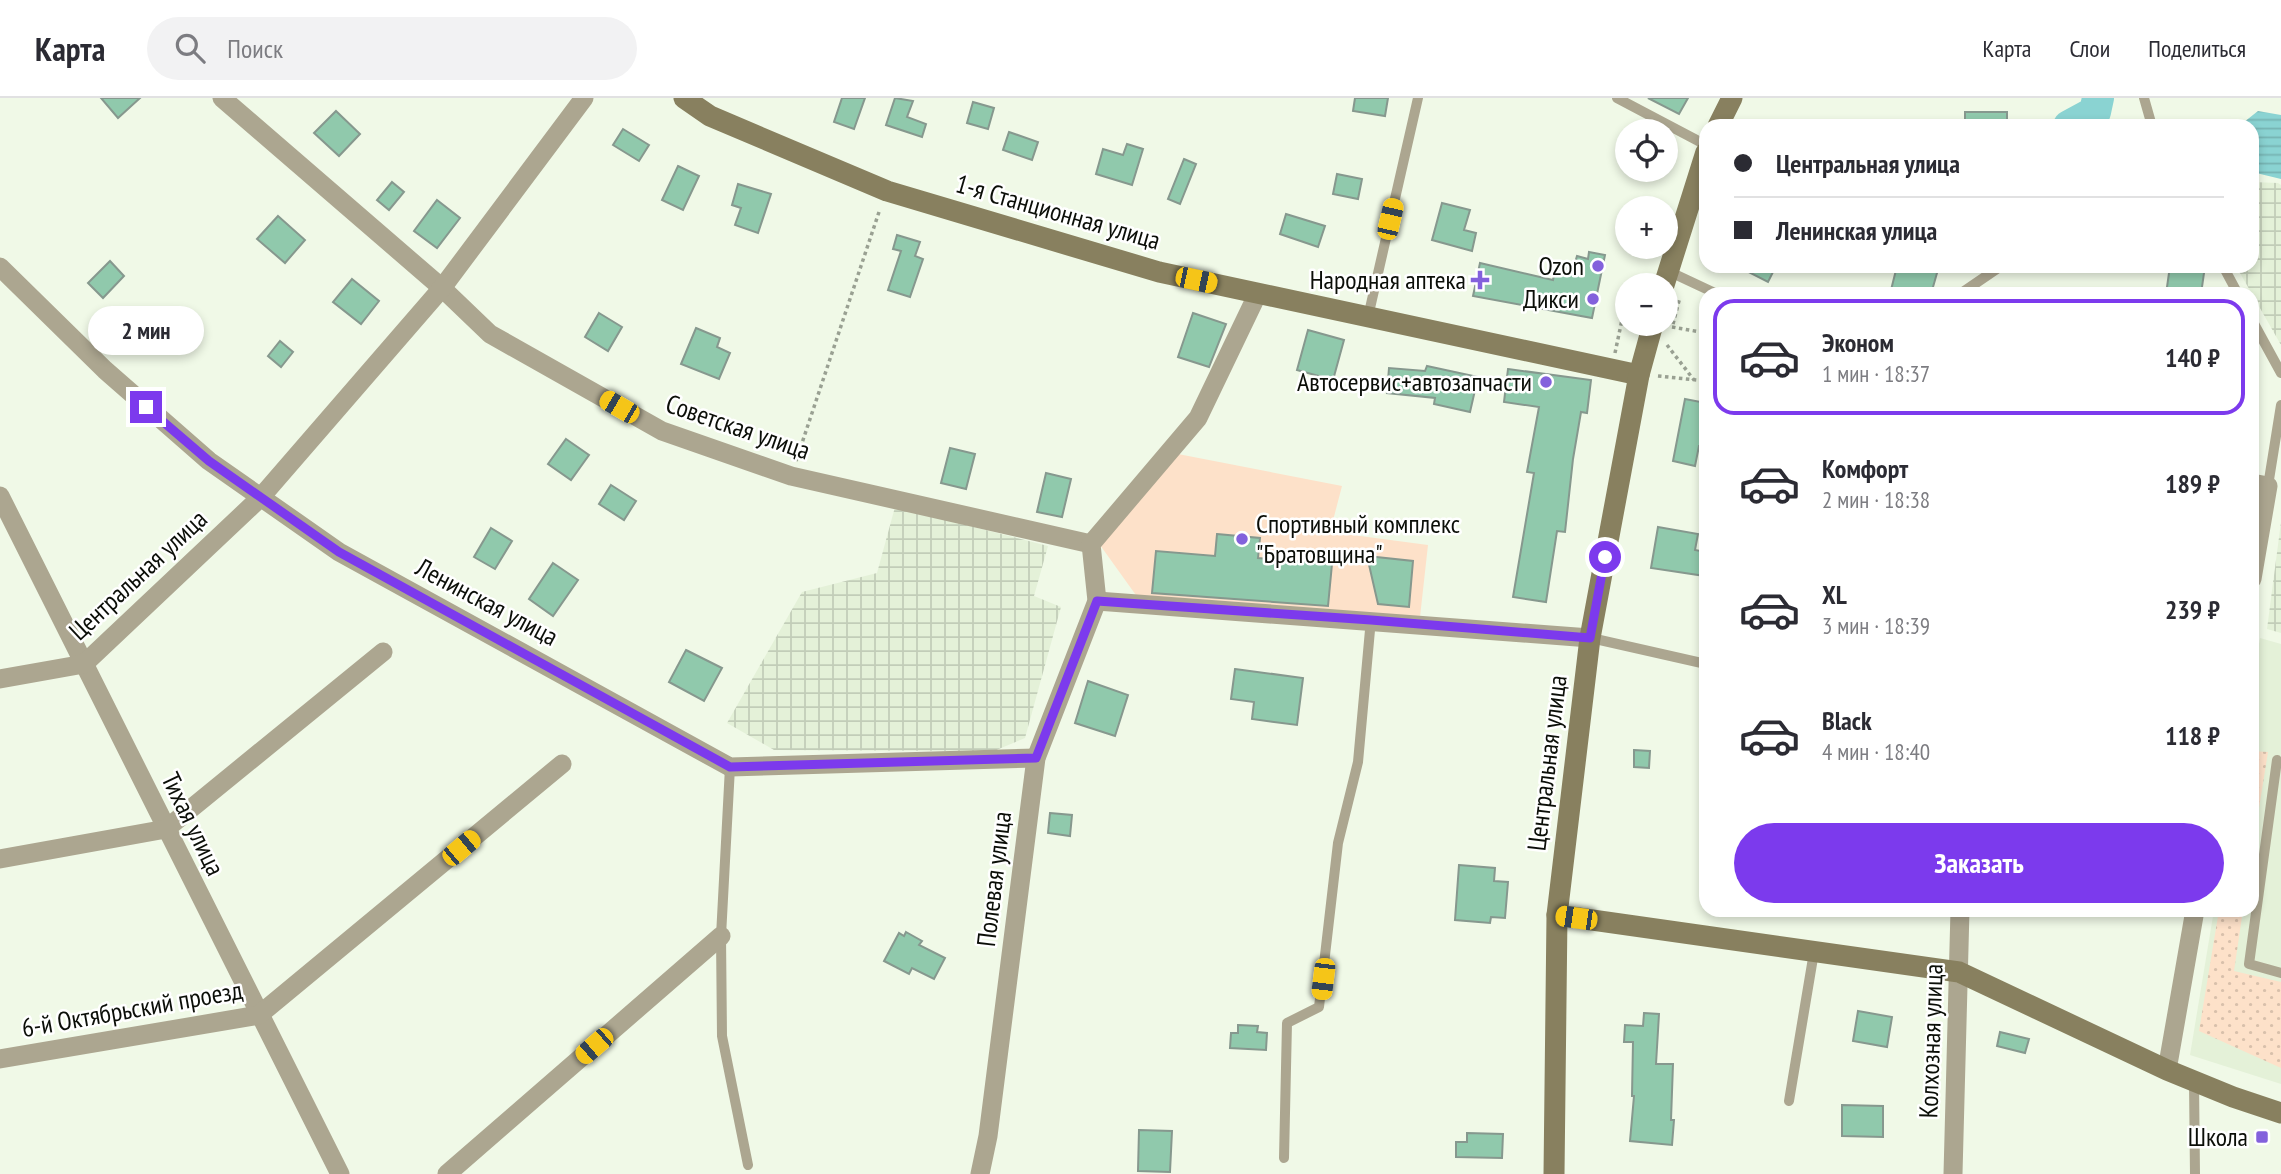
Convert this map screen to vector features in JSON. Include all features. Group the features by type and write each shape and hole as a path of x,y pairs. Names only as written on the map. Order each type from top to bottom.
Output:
{"main road":[{"name":"1-я Станционная улица","path":"684,98 710,116 887,191 1159,272 1649,375"},
{"path":"1722,119 1732,98"},
{"path":"1668,273 1699,174"},
{"name":"Центральная улица","path":"1554,1174 1557,915 1590,638 1660,336"},
{"path":"1557,915 1959,972 2167,1070 2281,1113"}],"street":[{"name":"Советская улица","path":"222,98 442,288 490,334 662,431 791,476 1091,544"},
{"name":"Центральная улица","path":"0,679 85,664 261,498 442,288 584,98"},
{"name":"Ленинская улица","path":"0,267 104,370 209,461 339,552 730,767"},
{"path":"1258,293 1198,418 1091,544 1097,601 1371,617 1590,638"},
{"name":"Тихая улица","path":"0,496 340,1174"},
{"name":"Полевая улица","path":"980,1174 988,1136 1036,758 1097,601"},
{"path":"0,859 166,829 383,652"},
{"path":"730,767 1036,758"},
{"name":"6-й Октябрьский проезд","path":"0,1059 259,1015 562,764"},
{"name":"Колхозная улица","path":"1953,1174 1960,917"},
{"path":"2167,1070 2194,917"},
{"path":"447,1174 721,936"}],"lane":[{"path":"1368,317 1418,98"},
{"path":"1617,98 1699,141"},
{"path":"2144,98 2150,119"},
{"path":"1970,287 1991,273"},
{"path":"1678,282 1699,288"},
{"path":"2259,333 2281,373"},
{"path":"2260,485 2281,405"},
{"path":"1284,1158 1287,1023 1319,1007 1338,843 1358,762 1371,617"},
{"path":"1590,638 1699,662"},
{"path":"2259,891 2277,760"},
{"path":"730,767 721,936 722,1036 748,1164"},
{"path":"2255,917 2249,964 2281,973"},
{"path":"1789,1101 1814,952"},
{"path":"2194,1081 2195,1174"}],"path":[{"path":"791,476 887,191"},
{"path":"1678,328 1699,332"},
{"path":"1611,369 1618,336"},
{"path":"1667,345 1694,380"},
{"path":"1649,375 1699,380"}],"shaded area":[{"path":"2259,182 2278,183 2281,185 2281,345 2259,306 2259,287 2248,287 2240,273 2259,273"},
{"name":"Спортивный комплекс \"Братовщина\"","path":"1178,454 1342,486 1330,532 1428,545 1420,617 1138,598 1100,545"},
{"path":"895,507 1048,546 1034,596 1061,607 1025,738 994,751 774,750 727,723 802,592 877,573"},
{"path":"2281,522 2281,633 2267,629"},
{"path":"2260,638 2281,644 2281,1084 2190,1055 2213,917 2259,917"},
{"path":"2259,751 2268,752 2259,808"},
{"path":"2218,917 2242,917 2234,971 2281,982 2281,1068 2199,1031"}],"water":[{"path":"2258,111 2281,115 2281,179 2259,174 2259,119 2248,119"}],"building":[{"path":"101,98 140,98 118,118"},
{"path":"842,98 865,98 854,129 834,122"},
{"path":"895,98 913,101 907,117 926,124 922,137 886,125"},
{"path":"1355,98 1388,98 1385,116 1353,111"},
{"path":"1648,98 1688,98 1679,114"},
{"path":"973,102 994,108 988,129 967,123"},
{"path":"336,111 360,134 339,156 314,133"},
{"path":"1965,112 2007,112 2007,119 1965,119"},
{"path":"623,129 649,145 639,161 613,145"},
{"path":"1009,132 1038,142 1032,160 1003,150"},
{"path":"1127,144 1143,149 1132,185 1096,174 1103,149 1123,155"},
{"path":"1184,159 1196,164 1180,204 1168,199"},
{"path":"678,166 699,176 683,210 662,200"},
{"path":"1337,174 1362,179 1358,199 1333,194"},
{"path":"392,182 404,192 389,210 377,200"},
{"path":"738,184 771,194 758,233 735,225 741,208 732,205"},
{"path":"437,200 460,218 437,248 414,231"},
{"path":"1442,203 1470,210 1464,230 1476,233 1472,251 1432,240"},
{"path":"1286,214 1325,226 1318,247 1280,234"},
{"path":"278,216 305,240 285,263 257,239"},
{"path":"897,235 920,242 915,256 923,259 910,297 888,290 901,251 893,249"},
{"path":"1589,252 1605,255 1592,318 1473,296 1480,263 1553,280 1557,263 1574,266 1577,256 1588,259"},
{"path":"110,261 124,276 103,298 88,283"},
{"path":"1751,273 1772,273 1768,282"},
{"path":"1895,273 1937,273 1933,287 1892,287"},
{"path":"2169,273 2204,273 2202,287 2167,287"},
{"path":"352,279 379,301 361,324 333,302"},
{"path":"599,313 622,327 608,351 585,337"},
{"path":"1193,313 1226,324 1209,367 1178,357"},
{"path":"696,328 720,338 717,347 730,353 719,379 681,364"},
{"path":"1308,330 1344,340 1333,380 1297,370"},
{"path":"280,341 293,352 281,367 268,356"},
{"path":"1427,366 1478,377 1470,412 1434,404 1435,398 1387,393 1389,368 1425,371"},
{"path":"1508,369 1591,380 1587,413 1581,412 1565,532 1557,531 1546,602 1513,597 1534,473 1527,472 1539,407 1504,402"},
{"path":"1685,399 1699,402 1699,446 1695,466 1673,461"},
{"path":"566,439 589,455 571,480 548,464"},
{"path":"950,448 975,454 966,489 941,483"},
{"path":"1046,473 1071,479 1062,517 1037,512"},
{"path":"611,485 636,501 624,520 599,504"},
{"path":"1658,527 1698,534 1695,550 1699,551 1699,575 1651,568"},
{"path":"491,528 512,541 495,569 474,557"},
{"path":"1217,534 1260,538 1258,558 1332,564 1328,606 1152,593 1156,551 1215,556"},
{"path":"1367,556 1413,561 1409,607 1378,604"},
{"path":"553,563 578,580 553,616 529,599"},
{"path":"686,650 722,668 704,701 669,682"},
{"path":"1235,669 1303,678 1297,725 1252,719 1254,702 1231,699"},
{"path":"1088,681 1128,695 1115,736 1075,723"},
{"path":"1634,750 1650,751 1649,768 1634,767"},
{"path":"1050,813 1072,815 1070,836 1048,833"},
{"path":"1459,865 1495,868 1494,881 1508,882 1505,918 1491,917 1490,923 1455,920"},
{"path":"906,932 922,941 919,945 945,958 934,979 912,968 909,974 884,961 899,933 904,936"},
{"path":"1858,1011 1892,1017 1887,1047 1853,1041"},
{"path":"1644,1013 1659,1014 1656,1064 1673,1064 1672,1145 1630,1141 1634,1096 1633,1042 1624,1042 1625,1025 1643,1026"},
{"path":"1238,1025 1258,1026 1257,1032 1267,1033 1266,1050 1230,1048 1231,1033 1238,1033"},
{"path":"2000,1032 2029,1039 2025,1053 1997,1046"},
{"path":"1842,1105 1883,1106 1883,1137 1842,1136"},
{"path":"1139,1130 1172,1131 1170,1172 1138,1171"},
{"path":"1467,1133 1503,1134 1502,1158 1456,1157 1456,1142 1467,1142"}],"waterway":[{"path":"2082,119 2095,112 2098,98"}],"place":[{"name":"Ozon","path":"1598,266"},
{"name":"Народная аптека","path":"1480,280"},
{"name":"Дикси","path":"1593,299"},
{"name":"Автосервис+автозапчасти","path":"1546,382"},
{"name":"Спортивный комплекс \"Братовщина\"","path":"1242,539"},
{"name":"Школа","path":"2262,1137"}],"route":[{"path":"146,407 209,461 339,552 730,767 1036,758 1097,601 1590,638 1605,557"}]}
